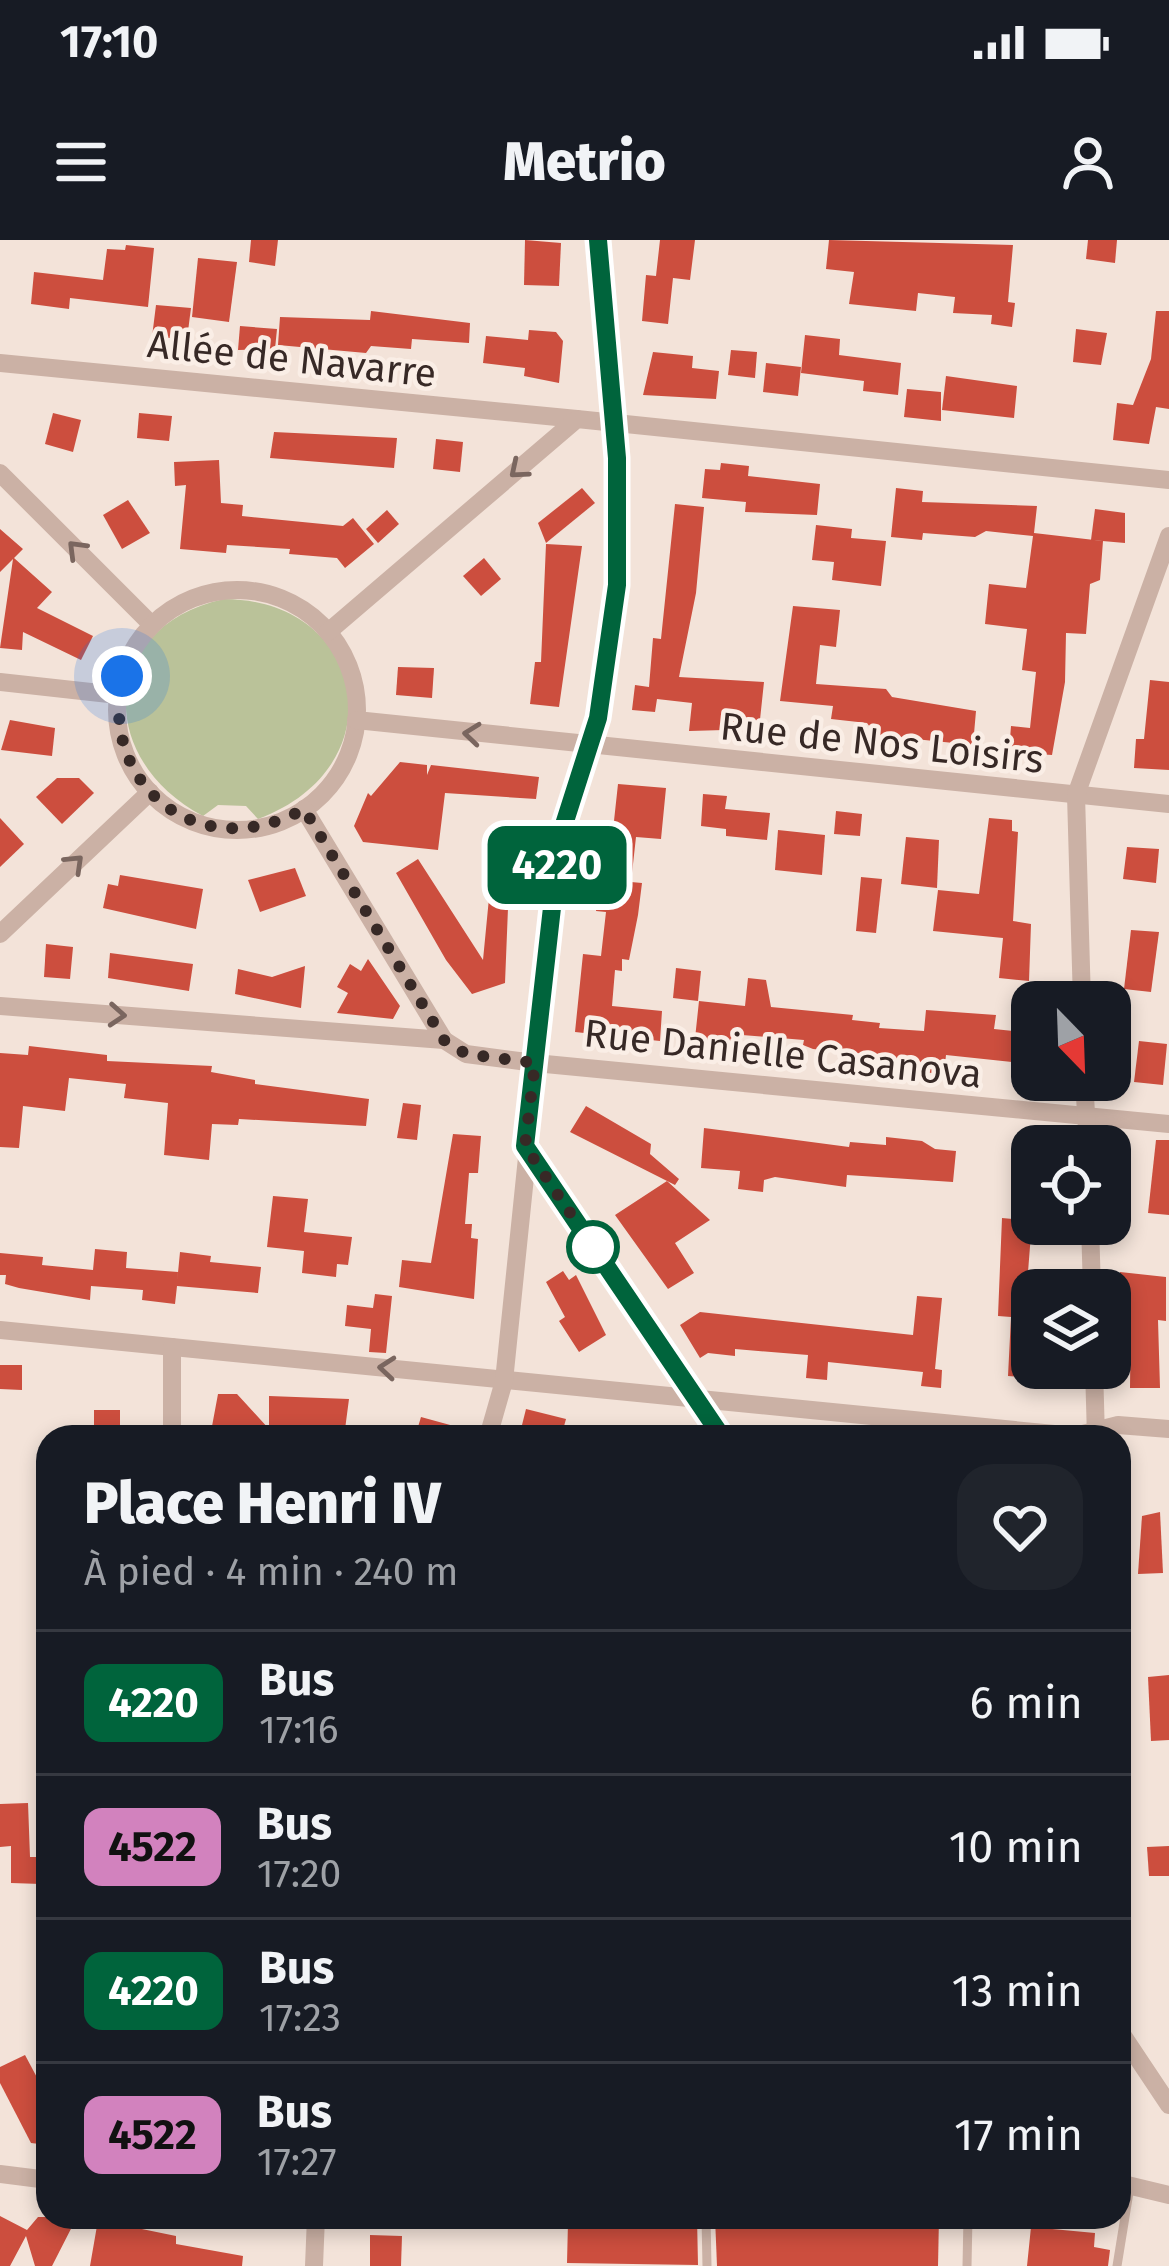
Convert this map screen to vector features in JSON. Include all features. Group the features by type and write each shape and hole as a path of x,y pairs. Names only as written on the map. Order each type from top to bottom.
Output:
{"street":[{"path":"491,1425 504,1381 560,837 609,662 617,585 615,427 598,240"},
{"name":"Allée de Navarre","path":"0,362 1169,480"},
{"path":"328,632 578,419"},
{"path":"0,472 152,625"},
{"path":"1081,981 1076,795 1169,536"},
{"path":"241,590 293,604 328,632 354,682 356,720 341,768 304,809 265,826 224,829 183,817 150,792 125,753 118,695 129,657 152,625 188,600 241,590"},
{"path":"0,682 118,695"},
{"name":"Rue de Nos Loisirs","path":"356,720 1169,804"},
{"path":"0,934 150,792"},
{"path":"304,809 444,1040"},
{"name":"Rue Danielle Casanova","path":"0,1006 444,1040 466,1054 535,1063 1169,1124"},
{"path":"1085,1101 1086,1125"},
{"path":"525,1146 714,1425"},
{"path":"0,1330 963,1425"},
{"path":"172,1347 172,1425"},
{"path":"1095,1389 1096,1425"},
{"path":"1131,1426 1169,1429"},
{"path":"1131,2048 1169,2105"},
{"path":"0,2174 36,2178"},
{"path":"1131,2187 1169,2195"},
{"path":"314,2266 316,2229"}],"lane":[{"path":"706,2229 707,2266"},
{"path":"968,2229 968,2266"},
{"path":"1117,2266 1120,2229"}],"green space":[{"path":"224,599 273,607 310,626 335,655 348,690 347,727 332,763 303,795 258,819 246,806 218,805 203,816 168,791 143,761 129,729 126,696 134,664 153,636 183,614"}],"building":[{"path":"251,240 278,240 275,266 249,262"},
{"path":"525,240 561,243 559,286 524,285"},
{"path":"660,240 695,240 690,280 673,278 668,324 642,321 646,275 656,276"},
{"path":"829,240 1013,245 1008,302 1015,303 1012,327 991,324 992,315 953,313 955,297 918,293 916,311 849,304 854,272 826,269"},
{"path":"1088,240 1117,240 1115,263 1086,259"},
{"path":"126,245 154,248 148,307 70,298 69,309 31,304 34,272 103,280 107,249 125,250"},
{"path":"198,258 237,262 229,322 192,317"},
{"path":"156,305 191,308 187,339 152,337"},
{"path":"371,311 470,323 469,343 412,339 411,349 371,346 366,353 278,345 280,317 370,320"},
{"path":"1156,311 1169,311 1169,409 1156,407 1149,444 1113,440 1117,403 1133,405 1151,359"},
{"path":"240,326 277,329 275,349 238,350"},
{"path":"1076,329 1107,333 1101,365 1073,362"},
{"path":"529,330 556,332 563,341 559,383 524,376 525,368 483,363 486,336 528,340"},
{"path":"805,335 840,339 839,355 901,363 898,395 863,391 864,381 801,373"},
{"path":"731,350 757,352 755,378 728,375"},
{"path":"653,352 693,356 692,368 719,371 716,399 643,395"},
{"path":"766,363 801,367 798,396 763,392"},
{"path":"946,376 1017,386 1014,418 942,410"},
{"path":"907,389 941,392 941,421 904,417"},
{"path":"53,413 81,420 73,452 45,444"},
{"path":"139,413 172,416 169,441 137,438"},
{"path":"274,432 397,438 394,468 270,458"},
{"path":"436,439 463,442 460,472 433,469"},
{"path":"219,460 221,503 243,505 242,516 343,526 353,518 374,544 345,568 337,558 289,554 290,549 227,545 226,553 180,549 186,485 175,486 174,462"},
{"path":"721,463 749,466 748,476 820,484 817,515 745,512 746,502 702,498 705,469 720,470"},
{"path":"582,488 595,503 546,543 538,523"},
{"path":"896,488 923,491 922,502 1037,506 1034,533 1103,541 1100,580 1090,584 1086,634 1066,633 1065,682 1052,755 1009,752 1011,726 1030,728 1036,672 1022,670 1027,629 985,624 989,584 1026,588 1033,536 986,531 975,537 923,533 922,540 891,537"},
{"path":"128,500 150,533 122,549 103,515"},
{"path":"675,504 704,507 696,593 679,677 764,682 759,729 689,731 692,703 657,699 655,712 632,710 635,685 649,687 653,638 661,639"},
{"path":"1095,509 1125,513 1125,543 1091,540"},
{"path":"387,510 399,524 378,543 366,529"},
{"path":"816,525 852,529 851,538 886,541 881,586 832,580 834,562 812,560"},
{"path":"0,529 23,549 14,558 52,592 37,608 93,636 81,660 23,632 22,650 0,648 13,559 0,572"},
{"path":"546,544 582,546 559,707 530,704 535,662 541,662"},
{"path":"484,558 501,579 481,596 463,576"},
{"path":"793,606 840,610 836,647 820,645 816,684 886,689 892,697 976,711 973,745 876,735 867,723 831,719 833,706 780,701"},
{"path":"398,667 434,668 432,698 396,695"},
{"path":"1150,680 1169,682 1169,770 1134,768 1136,739 1144,739"},
{"path":"10,720 55,728 52,756 1,750"},
{"path":"400,762 427,765 427,775 431,765 539,777 536,799 445,793 438,850 363,842 354,826 368,793 371,796"},
{"path":"57,778 79,778 94,793 62,824 36,797"},
{"path":"618,784 666,788 661,839 636,837 631,882 642,883 638,915 629,960 622,959 622,971 615,970 612,1006 662,1011 660,1041 575,1032 583,954 601,956 606,912 596,911 599,879 606,829 613,830"},
{"path":"703,794 727,796 725,809 770,813 767,840 726,836 726,829 701,826"},
{"path":"836,811 862,814 860,836 834,834"},
{"path":"0,818 24,844 0,867"},
{"path":"989,818 1012,820 1012,831 1018,832 1013,921 1031,924 1029,981 999,978 1003,938 933,931 938,890 979,894"},
{"path":"778,830 825,835 822,875 775,870"},
{"path":"906,837 939,840 937,888 901,884"},
{"path":"1127,847 1159,849 1156,883 1123,879"},
{"path":"418,859 483,960 492,867 517,870 513,909 508,908 505,983 472,994 446,960 396,873"},
{"path":"295,868 306,896 260,912 248,880"},
{"path":"120,875 203,889 196,929 103,908 108,884 118,886"},
{"path":"861,877 882,879 876,933 856,931"},
{"path":"1131,930 1159,932 1151,992 1131,990 1131,981 1125,981"},
{"path":"46,944 73,947 70,979 44,977"},
{"path":"110,953 193,964 189,991 108,978"},
{"path":"368,959 400,1006 393,1019 337,1013 348,993 337,987 350,964 361,971"},
{"path":"305,966 301,1008 235,994 238,969 272,977"},
{"path":"676,968 701,971 698,1001 673,998"},
{"path":"748,978 766,980 771,1007 853,1015 852,1020 880,1023 879,1028 924,1031 926,1010 996,1015 994,1029 1011,1031 1011,1062 946,1055 944,1074 920,1072 888,1061 888,1056 813,1049 803,1045 804,1040 742,1035 741,1046 730,1045 729,1052 694,1048 699,1001 745,1006"},
{"path":"1139,1041 1167,1044 1163,1085 1134,1082"},
{"path":"29,1046 107,1055 107,1061 212,1066 211,1072 255,1080 255,1084 369,1099 366,1126 239,1119 238,1125 212,1124 209,1160 164,1155 168,1103 124,1098 126,1084 69,1078 65,1111 23,1106 19,1148 0,1147 0,1053 28,1055"},
{"path":"403,1103 421,1105 417,1140 397,1138"},
{"path":"586,1106 651,1144 650,1154 679,1179 675,1185 570,1132"},
{"path":"704,1128 849,1147 850,1142 886,1145 886,1137 922,1141 935,1149 956,1151 953,1182 847,1175 846,1187 775,1177 764,1180 763,1192 738,1189 740,1171 701,1168"},
{"path":"453,1134 481,1136 478,1173 469,1173 465,1224 472,1224 471,1238 478,1239 474,1299 399,1287 402,1260 431,1263"},
{"path":"1156,1140 1169,1140 1169,1215 1148,1213"},
{"path":"667,1181 710,1220 675,1243 694,1273 668,1289 615,1215"},
{"path":"273,1196 308,1199 304,1232 352,1237 348,1265 337,1264 336,1277 302,1273 304,1251 267,1247"},
{"path":"1002,1218 1011,1219 1011,1245 1030,1245 1028,1269 1011,1269 1011,1317 998,1316"},
{"path":"95,1249 127,1252 126,1268 178,1272 177,1283 180,1252 211,1256 210,1262 261,1267 258,1293 177,1286 175,1304 142,1300 143,1290 91,1286 90,1300 19,1288 5,1284 6,1275 0,1275 0,1253 43,1257 42,1265 93,1270"},
{"path":"563,1271 569,1280 576,1275 606,1335 579,1352 559,1321 565,1317 546,1282"},
{"path":"1131,1273 1166,1277 1166,1321 1158,1320 1160,1388 1131,1388"},
{"path":"375,1294 392,1296 386,1353 369,1352 371,1329 345,1326 347,1305 373,1308"},
{"path":"917,1296 942,1298 935,1369 942,1370 941,1388 921,1386 923,1372 828,1362 827,1380 806,1378 808,1355 735,1349 735,1356 708,1353 700,1358 680,1325 700,1312 913,1335"},
{"path":"0,1365 22,1365 22,1390 0,1389"},
{"path":"218,1394 237,1394 265,1425 212,1425"},
{"path":"269,1396 349,1399 346,1425 269,1425"},
{"path":"526,1409 566,1419 564,1425 522,1425"},
{"path":"94,1410 120,1410 120,1425 94,1425"},
{"path":"421,1417 450,1425 419,1425"},
{"path":"1160,1512 1163,1573 1138,1574 1142,1516"},
{"path":"1169,1675 1169,1740 1151,1741 1148,1677"},
{"path":"28,1803 36,1884 11,1883 11,1846 0,1847 0,1804"},
{"path":"1169,1846 1169,1876 1149,1876 1147,1847"},
{"path":"25,2055 36,2076 36,2144 31,2143 0,2083 0,2067"},
{"path":"0,2216 27,2230 36,2219 36,2229 71,2229 52,2266 35,2266 26,2236 10,2266 0,2266"},
{"path":"96,2229 142,2229 176,2236 176,2244 243,2256 242,2266 90,2266"},
{"path":"568,2229 697,2229 698,2265 567,2263"},
{"path":"715,2229 939,2229 938,2266 717,2266"},
{"path":"1031,2229 1095,2233 1094,2247 1110,2250 1108,2266 1027,2266"},
{"path":"370,2235 402,2236 401,2266 370,2266"}],"bus line":[{"name":"4220","path":"598,240 617,458 617,585 598,718 560,837 525,1146 714,1425"}],"route":[{"path":"122,676 119,735 134,771 150,792 183,817 224,829 265,826 304,809 444,1040 466,1054 535,1063 525,1146 593,1247"}]}
